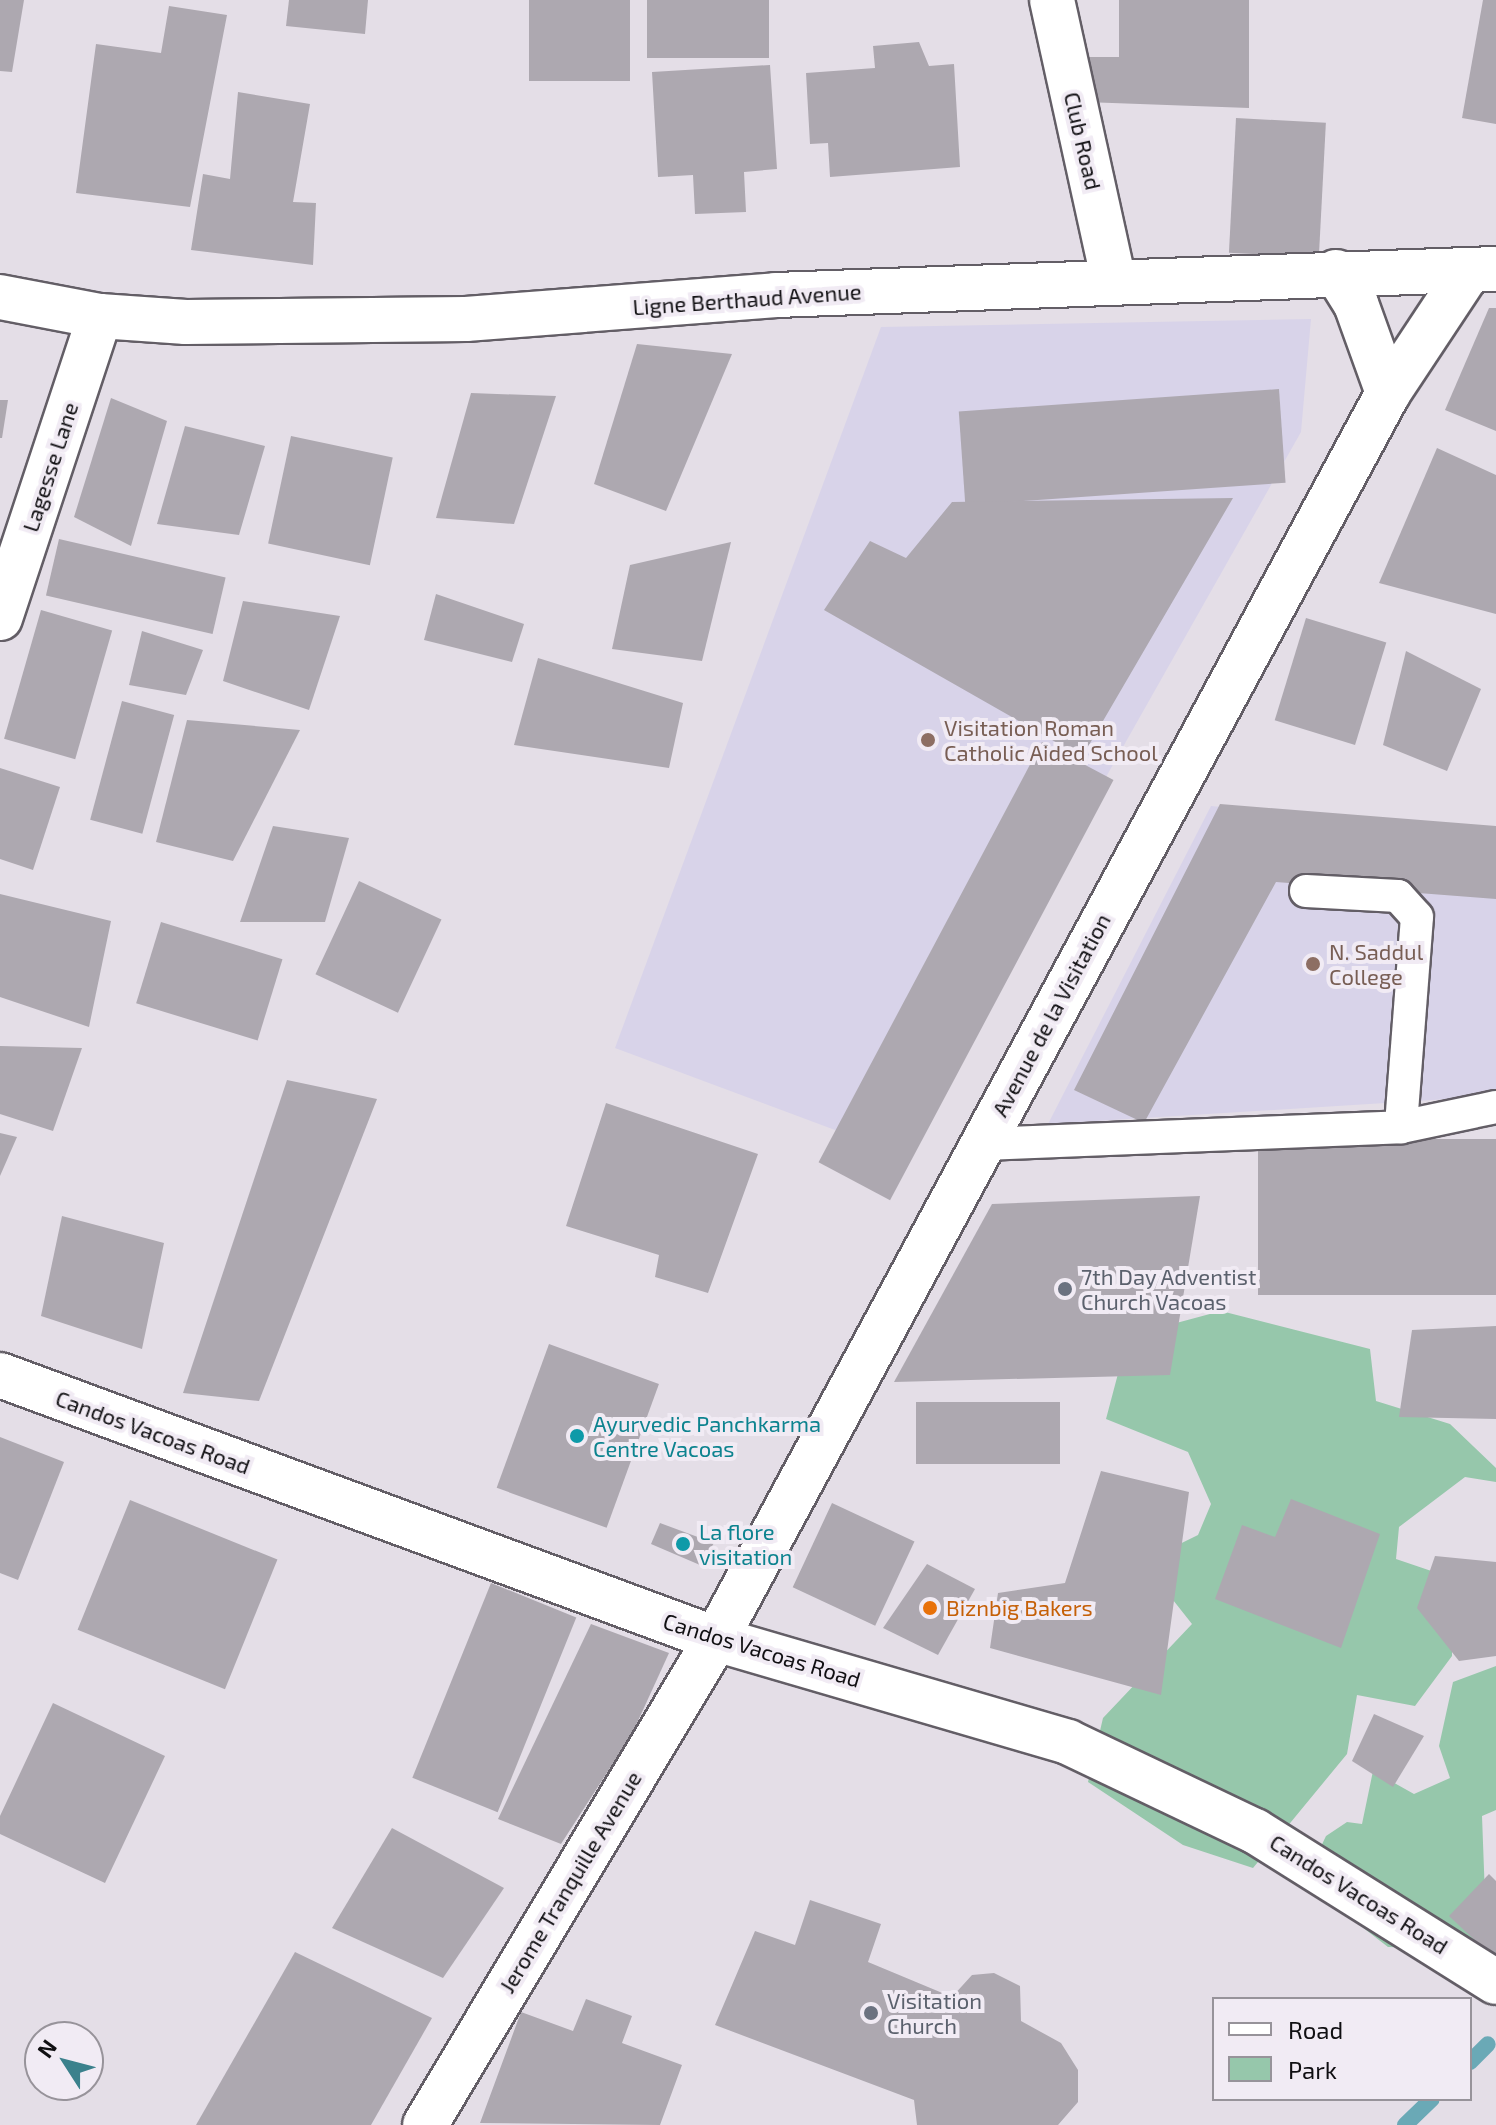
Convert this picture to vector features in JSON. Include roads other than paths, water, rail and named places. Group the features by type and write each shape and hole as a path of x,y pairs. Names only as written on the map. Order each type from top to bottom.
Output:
{"street":[{"name":"Club Road","path":"1052,0 1114,281"},
{"name":"Ligne Berthaud Avenue","path":"0,297 100,316 466,319 1114,281 1336,272 1482,271"},
{"name":"Avenue de la Visitation","path":"716,1639 1388,393 1482,271"},
{"path":"1336,272 1356,304 1388,393"},
{"name":"Lagesse Lane","path":"0,618 100,316"},
{"name":"Candos Vacoas Road","path":"0,1375 716,1639 1068,1742 1255,1831 1492,1978"},
{"name":"Jerome Tranquille Avenue","path":"425,2125 716,1639"}],"lane":[{"path":"1306,891 1398,896 1417,917 1401,1127"},
{"path":"984,1144 1401,1127 1496,1107"}],"waterway":[{"path":"1472,2060 1488,2044"},
{"path":"1405,2125 1430,2101"}],"place":[{"name":"Visitation Roman Catholic Aided School","path":"928,740"},
{"name":"N. Saddul College","path":"1313,964"},
{"name":"7th Day Adventist Church Vacoas","path":"1065,1289"},
{"name":"Ayurvedic Panchkarma Centre Vacoas","path":"577,1436"},
{"name":"La flore visitation","path":"683,1544"},
{"name":"Biznbig Bakers","path":"930,1608"},
{"name":"Visitation Church","path":"871,2013"}]}
